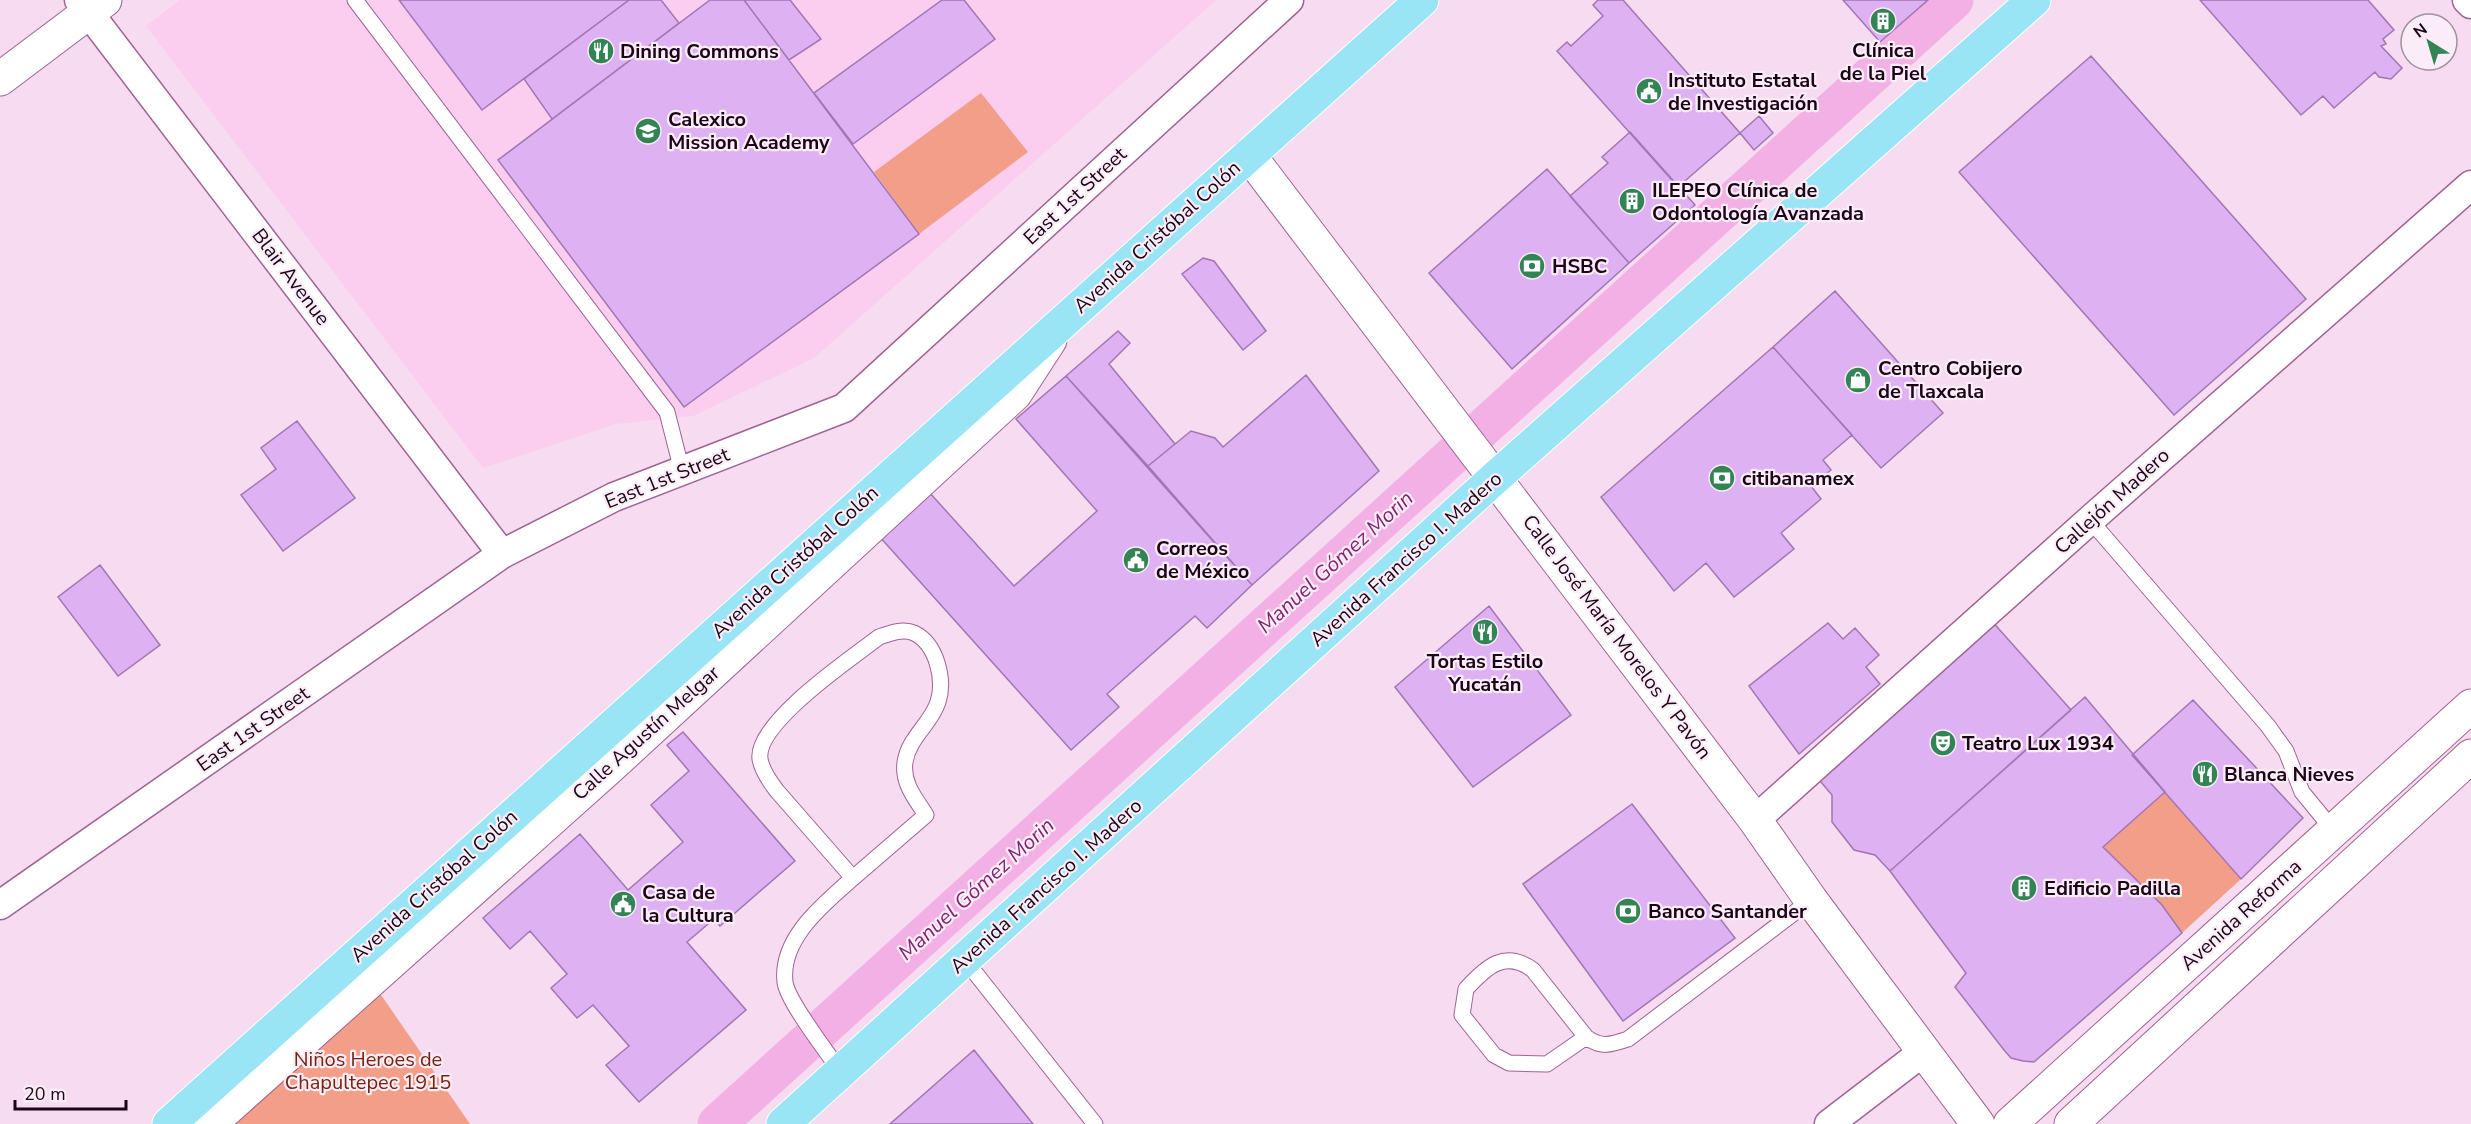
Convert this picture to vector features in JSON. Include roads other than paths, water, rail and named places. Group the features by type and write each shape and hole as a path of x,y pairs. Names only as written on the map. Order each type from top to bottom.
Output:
{"main road":[{"name":"Avenida Cristóbal Colón","path":"169,1124 1422,0"},
{"name":"Avenida Francisco I. Madero","path":"783,1124 1496,477 2034,0"},
{"path":"0,80 91,4"},
{"name":"Calle José María Morelos Y Pavón","path":"1249,155 1755,820 1811,900 1978,1124"},
{"name":"Calle Agustín Melgar","path":"210,1124 610,767 1015,394 1061,323"},
{"name":"Avenida Reforma","path":"2010,1124 2471,706"},
{"name":"Avenida Reforma","path":"2071,1124 2471,756"}],"street":[{"name":"East 1st Street","path":"0,905 502,554 614,497 844,408 1289,0"},
{"path":"2467,0 2471,4"},
{"name":"Blair Avenue","path":"91,4 502,554"},
{"name":"Callejón Madero","path":"1755,820 2090,520 2471,185"},
{"path":"1829,1124 1923,1052"}],"lane":[{"path":"355,0 667,412 682,471"},
{"path":"2090,520 2268,726 2286,750 2302,792 2334,831"},
{"path":"840,1071 798,1008 785,983 786,959 799,933 817,910 926,815 906,784 905,764 909,746 938,703 941,679 932,650 913,633 896,631 879,637 789,708 765,739 760,758 766,776 777,791 853,878"},
{"path":"1586,1037 1547,1064 1509,1063 1494,1055 1462,1015 1466,988 1491,966 1510,959 1522,962 1533,970 1586,1037 1597,1045 1610,1046 1628,1039 1811,900"},
{"path":"965,960 1095,1124"}],"waterway":[{"name":"Manuel Gómez Morin","path":"717,1124 1954,0"}],"place":[{"name":"Clínica de la Piel","path":"1883,21"},
{"name":"Dining Commons","path":"601,51"},
{"name":"Instituto Estatal de Investigación","path":"1649,91"},
{"name":"Calexico Mission Academy","path":"648,131"},
{"name":"ILEPEO Clínica de Odontología Avanzada","path":"1632,201"},
{"name":"HSBC","path":"1532,266"},
{"name":"Centro Cobijero de Tlaxcala","path":"1858,380"},
{"name":"citibanamex","path":"1722,478"},
{"name":"Correos de México","path":"1136,560"},
{"name":"Tortas Estilo Yucatán","path":"1485,632"},
{"name":"Teatro Lux 1934","path":"1943,743"},
{"name":"Blanca Nieves","path":"2205,774"},
{"name":"Edificio Padilla","path":"2024,888"},
{"name":"Casa de la Cultura","path":"623,904"},
{"name":"Banco Santander","path":"1628,911"}],"park label":[{"name":"Niños Heroes de Chapultepec 1915","path":"368,1070"}]}
